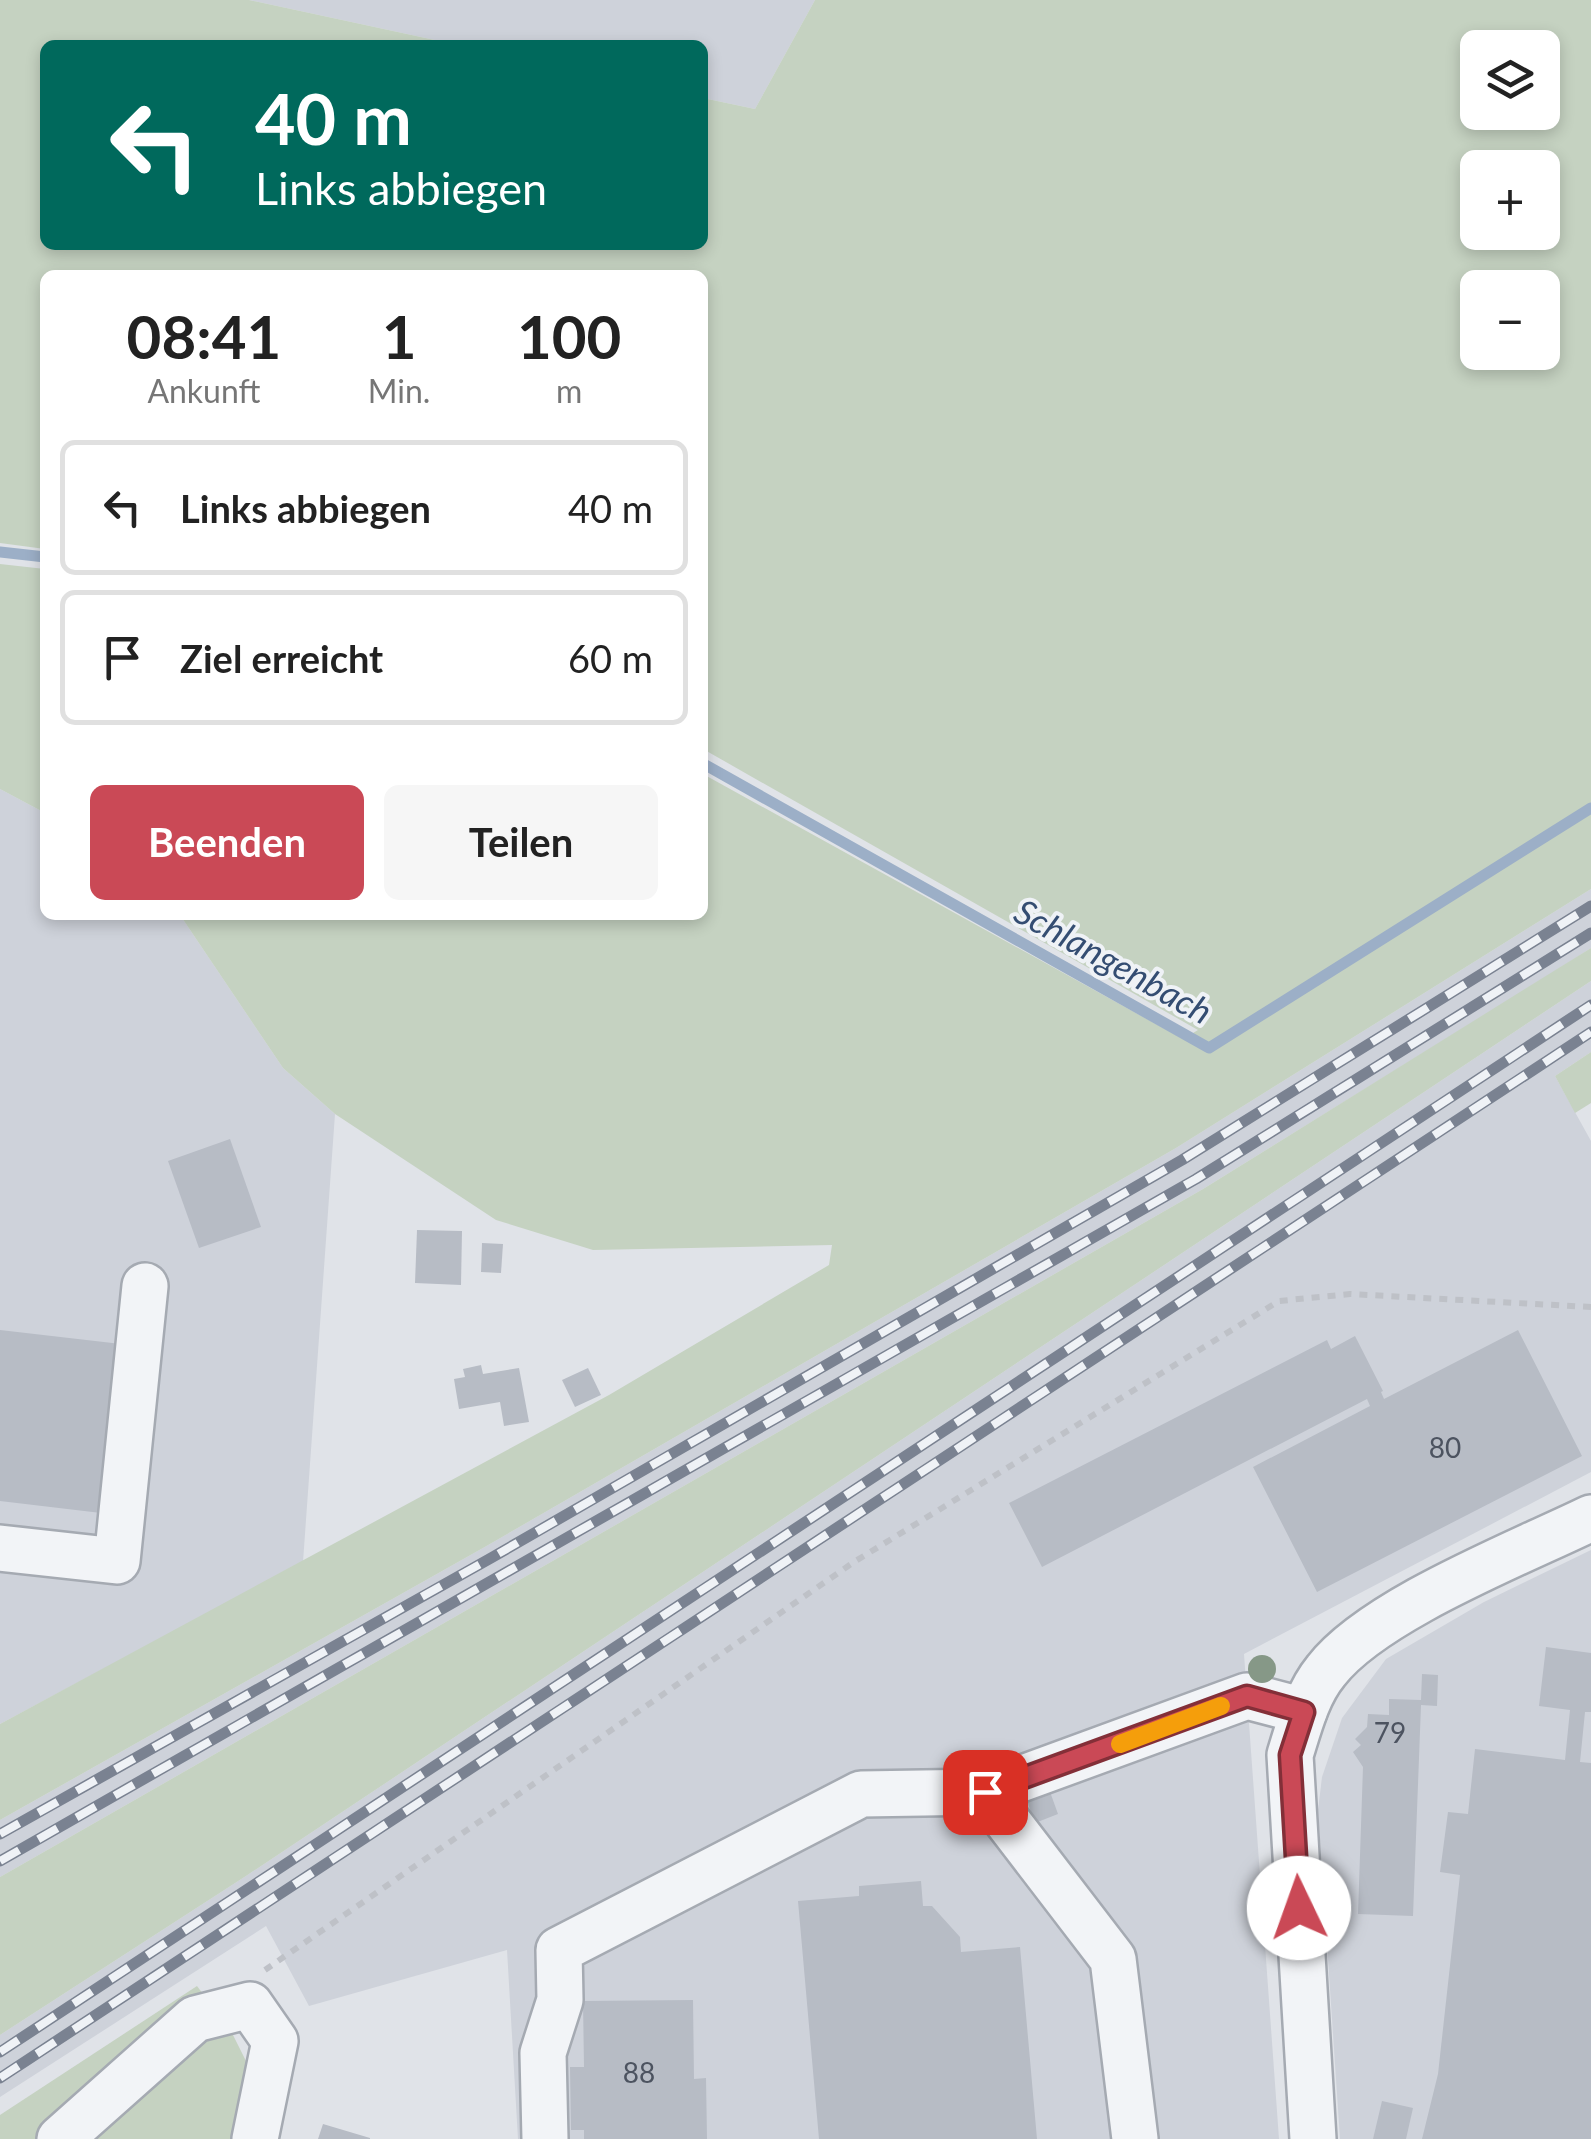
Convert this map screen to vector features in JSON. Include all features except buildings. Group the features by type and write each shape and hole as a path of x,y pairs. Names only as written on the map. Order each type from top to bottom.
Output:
{"street":[{"path":"0,1548 117,1561 145,1286"},
{"path":"1313,2139 1290,1755 1304,1712 1323,1674 1343,1651 1388,1620 1591,1518"},
{"path":"545,2139 544,2053 560,2000 559,1950 861,1794 985,1792 1247,1696 1304,1712"},
{"path":"985,1792 1113,1959 1136,2139"},
{"path":"60,2139 195,2019 250,2006 275,2041 255,2139"}],"path":[{"path":"250,2006 256,1977 288,1951 854,1562 1279,1301 1350,1294 1591,1307"}],"shaded area":[{"path":"249,0 815,0 755,109 708,99 708,40 435,40"},
{"path":"0,789 40,810 40,920 183,920 283,1068 335,1114 303,1562 0,1724"},
{"path":"1591,889 1591,948 1546,977 1203,1189 0,1877 0,1820 483,1548 1176,1148"},
{"path":"1591,981 1591,1052 1555,1076 1591,1141 1591,1472 1244,1654 1279,2139 518,2139 507,1950 309,2006 266,1926 0,2097 0,2035 246,1876"},
{"path":"1591,1550 1591,2139 1340,2139 1318,1810 1322,1777 1342,1718 1386,1659 1484,1602"}],"green space":[{"path":"0,0 249,0 435,40 40,40 40,250 708,250 708,99 755,109 815,0 1591,0 1591,889 1176,1148 483,1548 0,1820 0,1724 609,1395 829,1265 832,1245 593,1250 496,1220 335,1114 283,1068 183,920 708,920 708,777 1183,1039 1198,1030 708,752 708,270 40,270 40,548 0,543"},
{"path":"0,564 40,568 40,810 0,789"},
{"path":"1591,948 1591,981 246,1876 0,2035 0,1877 1203,1189"},
{"path":"1591,1052 1591,1103 1575,1113 1555,1076"},
{"path":"197,1986 231,2031 252,2073 237,2139 0,2139 0,2115"}],"waterway":[{"name":"Schlangenbach","path":"0,552 40,556"},
{"name":"Schlangenbach","path":"708,766 1209,1048 1591,808"}],"railway":[{"path":"0,1834 491,1558 1182,1160 1591,906"},
{"path":"0,1861 1196,1179 1591,933"},
{"path":"0,2052 1591,1005"},
{"path":"0,2078 1591,1032"}],"slow traffic":[{"path":"1120,1744 1221,1706"}],"route":[{"path":"985,1792 1247,1696 1304,1712 1290,1755 1299,1908"}]}
